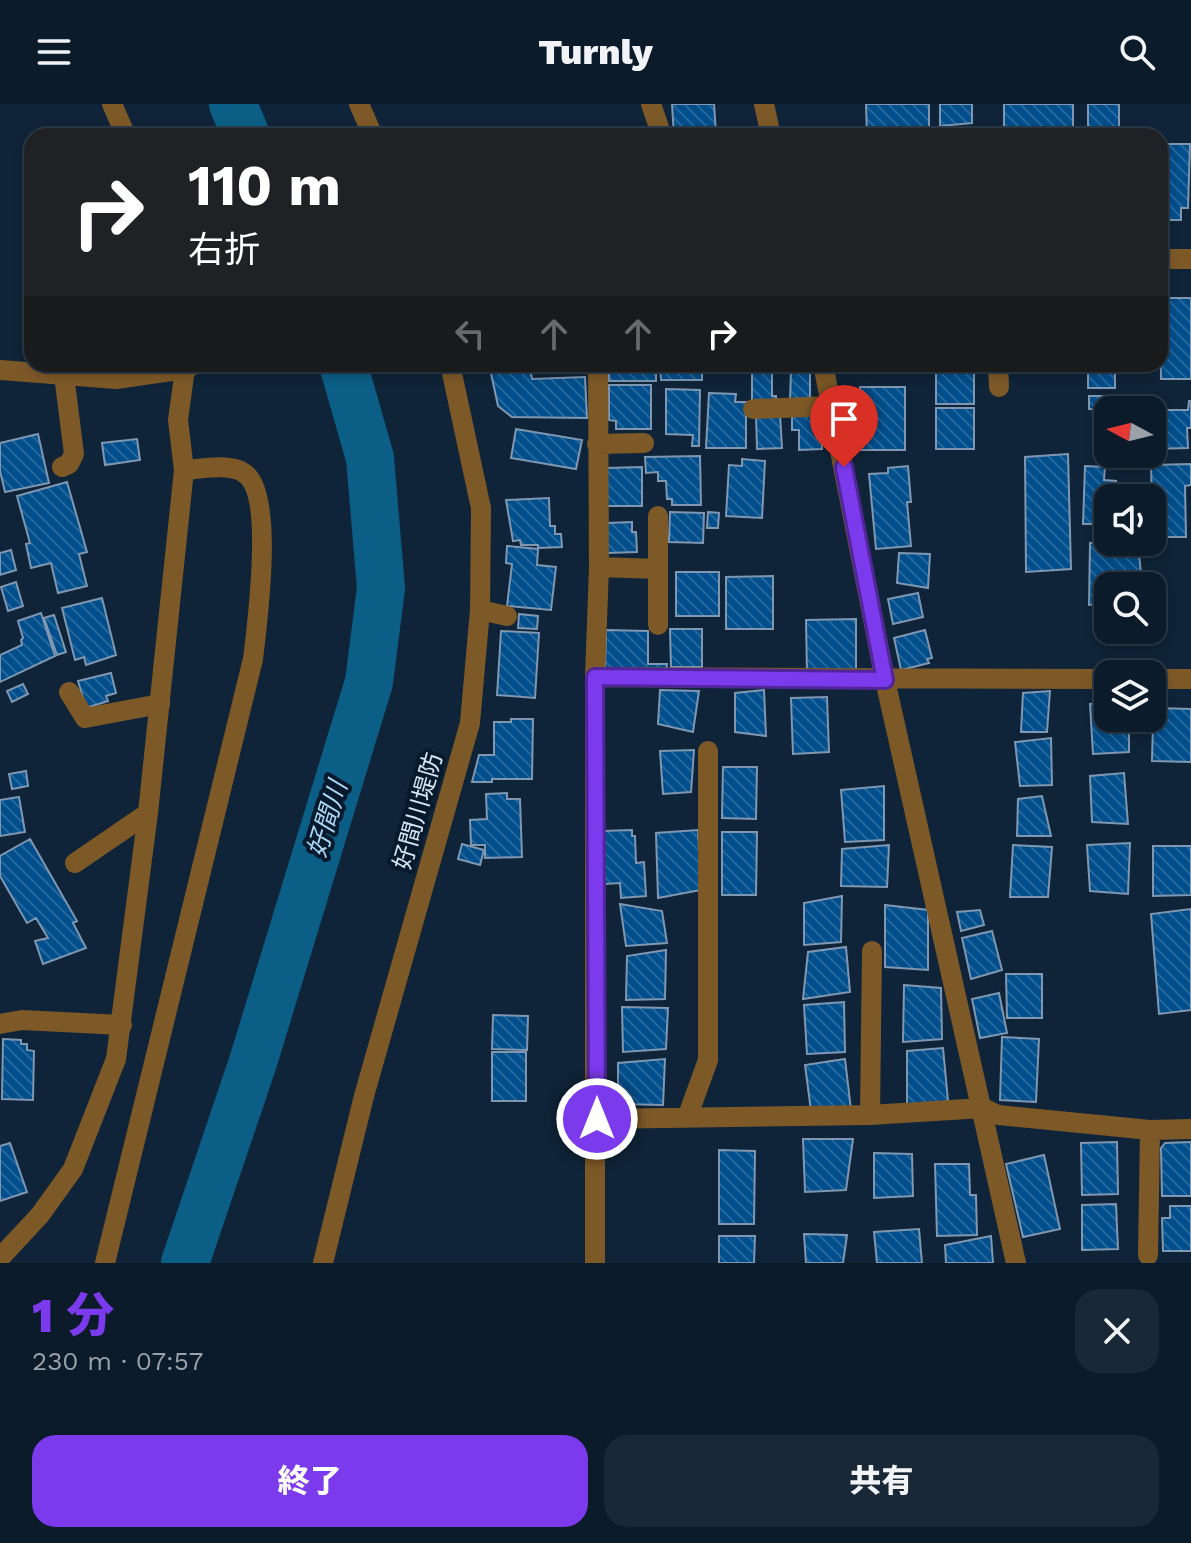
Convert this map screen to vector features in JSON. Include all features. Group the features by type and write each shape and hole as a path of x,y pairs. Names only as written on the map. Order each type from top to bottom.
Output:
{"street":[{"path":"112,104 122,128"},
{"path":"359,104 370,128"},
{"path":"651,104 659,128"},
{"path":"764,104 769,128"},
{"path":"1168,259 1191,259"},
{"path":"0,370 24,372"},
{"path":"26,372 116,379 159,372"},
{"path":"0,1258 40,1215 73,1169 116,1059 160,704 184,470 178,420 189,372"},
{"name":"好間川堤防","path":"323,1263 364,1096 444,846 470,723 480,610 481,508 452,372"},
{"path":"595,1263 598,372"},
{"path":"825,372 885,680 1016,1263"},
{"path":"998,372 999,387"},
{"path":"62,467 69,464 74,446 64,375"},
{"path":"753,409 832,406"},
{"path":"597,444 644,443"},
{"path":"105,1263 253,659 260,603 263,533 255,487 248,474 235,468 184,470"},
{"path":"658,516 658,625"},
{"path":"599,567 658,569"},
{"path":"480,610 507,616"},
{"path":"595,677 1094,679"},
{"path":"1166,679 1191,679"},
{"path":"69,692 85,718 160,704"},
{"path":"687,1118 708,1060 708,751"},
{"path":"75,863 148,813"},
{"path":"870,1115 872,951"},
{"path":"0,1024 22,1020 122,1025"},
{"path":"597,1119 870,1115 983,1108 998,1115 1150,1130 1191,1129"},
{"path":"1148,1255 1150,1130"}],"building":[{"path":"672,104 714,104 716,128 674,128"},
{"path":"866,104 929,104 929,128 867,128"},
{"path":"940,104 972,104 972,123 940,126"},
{"path":"1004,104 1073,104 1073,128 1004,127"},
{"path":"1088,104 1119,104 1119,128 1088,128"},
{"path":"1168,144 1190,144 1188,208 1181,208 1181,220 1168,220"},
{"path":"1168,298 1191,298 1191,379 1161,379 1161,372 1168,372"},
{"path":"491,372 531,372 532,379 585,377 587,418 512,417 498,406"},
{"path":"609,372 656,372 656,381 609,381"},
{"path":"660,372 702,372 702,380 661,380"},
{"path":"752,372 772,372 772,396 776,396 776,403 752,403"},
{"path":"791,372 810,372 810,398 790,402"},
{"path":"936,372 974,372 974,404 936,404"},
{"path":"1088,372 1115,372 1115,388 1088,388"},
{"path":"609,385 651,385 651,429 616,429 616,421 609,420"},
{"path":"860,387 905,387 905,450 860,450"},
{"path":"666,389 700,390 699,446 692,446 693,435 666,434"},
{"path":"709,393 736,394 735,402 746,402 746,448 706,448"},
{"path":"1089,396 1094,396 1094,409 1089,409"},
{"path":"1191,401 1191,428 1187,428 1188,448 1166,449 1166,410 1188,410"},
{"path":"936,408 974,408 974,449 936,449"},
{"path":"780,414 782,448 757,449 756,415"},
{"path":"821,414 822,449 799,450 799,430 792,430 792,415"},
{"path":"516,429 582,440 576,469 511,458"},
{"path":"38,434 49,483 5,492 0,471 0,443"},
{"path":"137,439 140,460 105,465 102,443"},
{"path":"1068,454 1071,569 1026,572 1025,457"},
{"path":"700,456 701,505 672,505 672,499 667,499 666,481 658,481 658,472 646,473 645,457"},
{"path":"742,459 765,461 762,518 726,516 729,465 742,466"},
{"path":"1191,464 1191,485 1185,486 1186,537 1166,537 1166,484 1152,484 1151,468 1166,468 1166,465"},
{"path":"908,466 911,546 876,549 869,474 888,473 888,468"},
{"path":"1085,466 1105,468 1104,480 1116,481 1116,484 1094,484 1094,524 1083,524"},
{"path":"642,467 642,506 607,506 606,468"},
{"path":"67,482 87,552 79,554 87,586 58,593 51,563 31,568 26,544 30,543 17,496"},
{"path":"549,498 550,526 555,526 555,534 561,534 562,547 538,548 538,545 521,545 520,540 513,541 506,500"},
{"path":"670,512 704,513 703,543 669,542"},
{"path":"708,512 719,513 718,528 707,528"},
{"path":"632,522 637,552 607,553 607,523"},
{"path":"1090,543 1094,543 1094,556 1139,556 1141,572 1094,572 1094,604 1089,605"},
{"path":"507,546 538,549 537,565 556,567 551,610 507,606 512,564 506,563"},
{"path":"11,550 16,570 0,575 0,553"},
{"path":"899,553 930,554 928,588 897,583"},
{"path":"676,572 719,572 719,616 676,616"},
{"path":"773,576 773,629 726,629 726,577"},
{"path":"16,582 23,606 8,611 1,587"},
{"path":"918,593 923,617 893,624 888,599"},
{"path":"102,598 116,655 86,665 84,657 75,660 62,608"},
{"path":"41,613 55,656 0,682 0,655 22,645 18,621"},
{"path":"519,614 538,616 537,629 518,628"},
{"path":"54,615 66,652 57,655 44,618"},
{"path":"856,619 856,672 807,672 806,620"},
{"path":"670,629 702,629 702,667 671,667"},
{"path":"606,630 648,631 648,664 667,664 666,672 605,670"},
{"path":"925,630 932,658 927,659 929,663 901,670 894,638"},
{"path":"501,631 539,633 535,698 497,695"},
{"path":"111,673 116,693 106,696 108,701 86,708 78,681"},
{"path":"23,684 28,694 12,702 7,691"},
{"path":"660,690 699,691 693,732 658,724"},
{"path":"764,690 766,736 735,732 735,693"},
{"path":"1050,691 1047,732 1021,732 1023,693"},
{"path":"827,697 829,752 793,754 791,698"},
{"path":"1090,704 1094,704 1094,732 1129,732 1129,752 1093,754"},
{"path":"1166,708 1191,709 1191,762 1152,761 1153,732 1166,732"},
{"path":"511,719 533,719 532,779 472,782 479,755 494,755 494,722 511,722"},
{"path":"1051,738 1052,785 1020,786 1015,742"},
{"path":"694,750 691,792 663,794 660,751"},
{"path":"723,767 757,767 756,819 722,818"},
{"path":"26,771 28,786 12,789 9,774"},
{"path":"1124,773 1128,824 1092,822 1090,776"},
{"path":"884,786 884,840 845,842 841,790"},
{"path":"507,793 507,799 520,799 522,857 485,858 485,845 471,845 470,820 487,819 486,794"},
{"path":"1042,796 1051,836 1017,836 1018,799"},
{"path":"19,797 25,832 0,836 0,800"},
{"path":"632,830 636,863 644,862 646,896 621,898 620,883 605,884 602,831"},
{"path":"698,830 701,890 658,898 656,833"},
{"path":"722,832 757,832 756,895 722,895"},
{"path":"30,839 77,921 73,923 86,948 43,964 35,941 48,938 36,918 27,923 0,876 0,856"},
{"path":"1130,843 1128,894 1090,891 1087,845"},
{"path":"462,844 484,850 480,865 458,859"},
{"path":"889,845 887,887 841,886 842,849"},
{"path":"1013,845 1052,847 1048,897 1010,897"},
{"path":"1153,846 1191,846 1191,895 1153,896"},
{"path":"842,896 841,942 804,945 804,903"},
{"path":"620,904 662,911 667,943 626,946"},
{"path":"885,905 928,910 928,970 885,967"},
{"path":"1191,909 1191,1010 1159,1014 1151,914"},
{"path":"980,910 984,925 961,931 957,912"},
{"path":"992,931 1002,970 971,979 962,938"},
{"path":"846,947 850,992 803,999 808,952"},
{"path":"666,950 665,999 626,1000 627,956"},
{"path":"1006,974 1042,974 1042,1018 1007,1018"},
{"path":"904,985 941,988 942,1039 903,1042"},
{"path":"999,993 1007,1033 980,1038 972,999"},
{"path":"844,1002 845,1052 807,1054 804,1005"},
{"path":"622,1007 668,1008 666,1049 623,1052"},
{"path":"493,1015 528,1016 527,1050 492,1049"},
{"path":"1002,1037 1039,1039 1036,1102 1000,1100"},
{"path":"3,1039 21,1040 21,1044 27,1044 27,1050 34,1051 33,1100 2,1099"},
{"path":"943,1048 948,1101 907,1109 907,1051"},
{"path":"492,1052 526,1052 526,1101 492,1101"},
{"path":"665,1059 663,1105 618,1104 618,1063"},
{"path":"845,1059 851,1110 811,1111 805,1065"},
{"path":"803,1139 853,1139 846,1190 805,1192"},
{"path":"1117,1142 1118,1194 1082,1195 1081,1143"},
{"path":"1191,1142 1191,1196 1162,1196 1161,1148 1165,1143"},
{"path":"10,1143 27,1192 0,1201 0,1146"},
{"path":"719,1150 755,1151 754,1224 719,1224"},
{"path":"874,1153 912,1154 913,1196 874,1198"},
{"path":"1044,1155 1060,1229 1023,1237 1006,1164"},
{"path":"935,1164 969,1164 970,1195 976,1195 977,1235 937,1236"},
{"path":"1116,1204 1118,1249 1082,1250 1082,1205"},
{"path":"1170,1206 1191,1206 1191,1251 1163,1251 1162,1218 1170,1218"},
{"path":"919,1229 922,1263 877,1263 874,1232"},
{"path":"804,1234 847,1235 843,1263 806,1263"},
{"path":"719,1236 755,1236 754,1263 719,1263"},
{"path":"991,1236 993,1263 946,1263 945,1245"}],"waterway":[{"name":"好間川","path":"233,104 243,128"},
{"name":"好間川","path":"185,1263 253,1062 369,682 381,588 370,458 345,372"}],"route":[{"path":"597,1119 595,677 885,680 844,467"}]}
